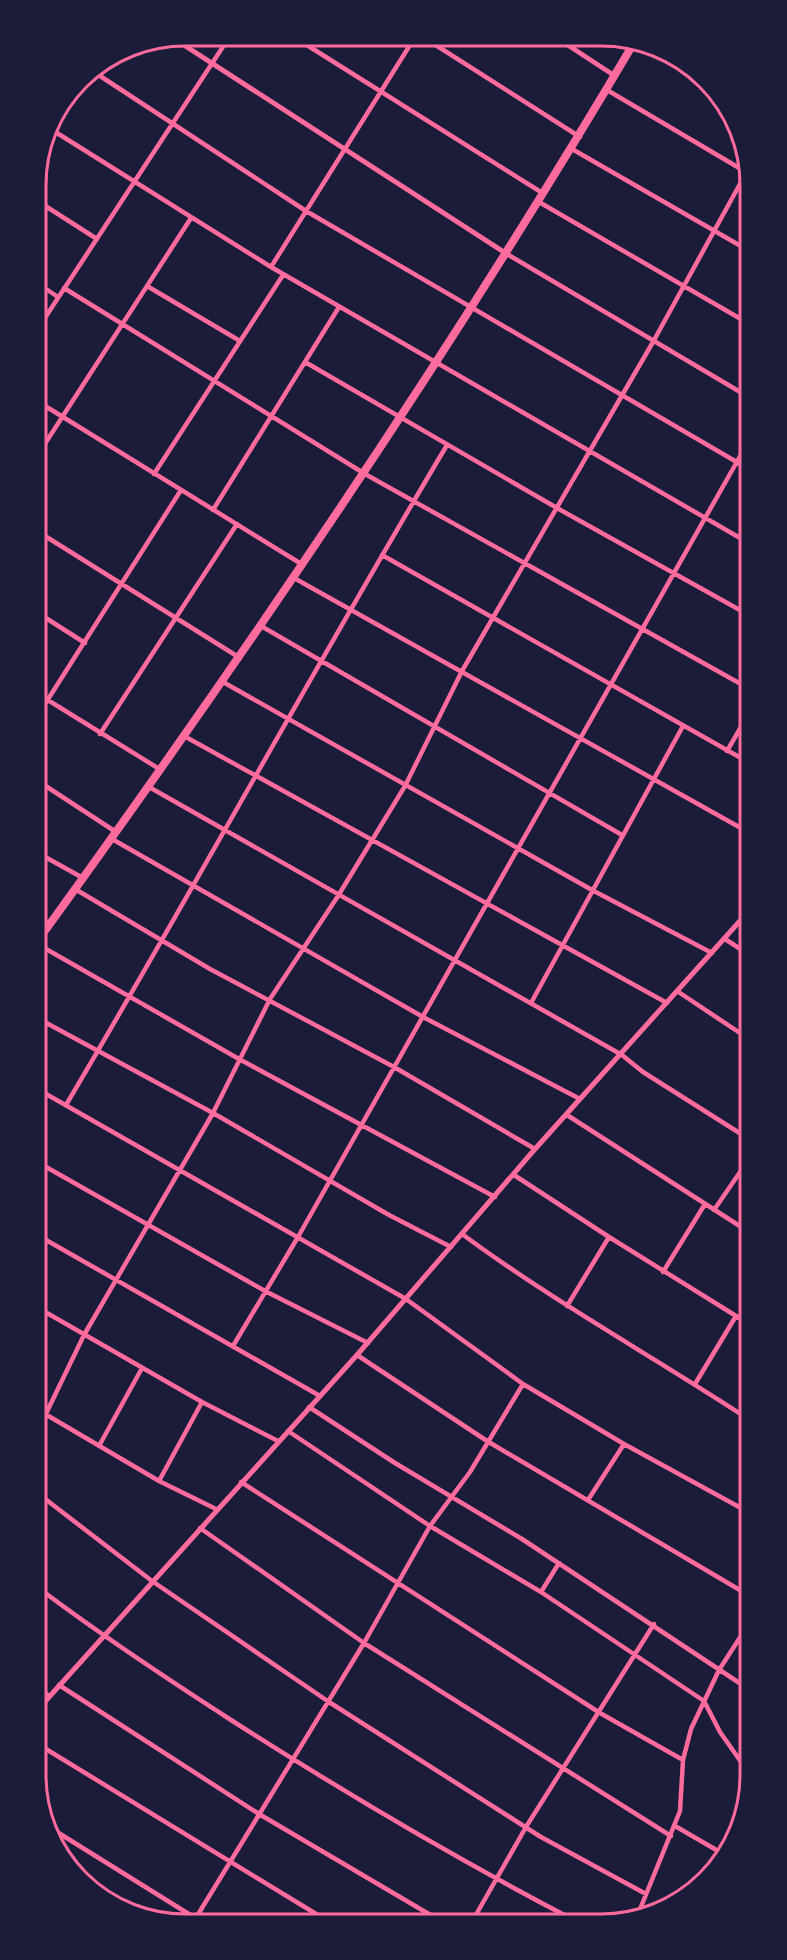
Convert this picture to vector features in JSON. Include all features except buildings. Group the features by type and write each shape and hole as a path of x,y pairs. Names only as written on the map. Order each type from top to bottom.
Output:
{"highway":[{"path":"47,929 240,658 365,474 507,254 580,137 630,49"}],"street":[{"path":"271,267 410,46"},
{"path":"436,46 580,137"},
{"path":"569,46 615,76"},
{"path":"187,47 507,254 740,392"},
{"path":"47,314 223,47"},
{"path":"309,47 544,194"},
{"path":"100,76 306,211 740,464"},
{"path":"607,90 739,168"},
{"path":"57,133 271,267 740,538"},
{"path":"572,149 740,245"},
{"path":"46,1407 84,1335 213,1113 270,999 338,896 405,786 462,671 653,342 740,183"},
{"path":"539,202 740,318"},
{"path":"47,207 97,239"},
{"path":"47,441 191,218"},
{"path":"154,474 283,274"},
{"path":"147,286 240,341"},
{"path":"64,288 365,474 740,683"},
{"path":"47,290 58,297"},
{"path":"213,510 339,307"},
{"path":"305,362 557,508 740,610"},
{"path":"47,407 303,565"},
{"path":"66,1105 163,942 255,773 447,445"},
{"path":"233,1346 298,1237 740,455"},
{"path":"161,770 48,701 181,490"},
{"path":"100,734 237,524"},
{"path":"47,537 240,658"},
{"path":"382,555 740,758"},
{"path":"294,578 740,828"},
{"path":"47,619 85,643"},
{"path":"261,627 622,835"},
{"path":"223,682 518,849 712,953"},
{"path":"531,1003 683,726"},
{"path":"727,751 740,729"},
{"path":"184,736 255,773 372,841 667,1003"},
{"path":"47,787 114,836 193,885 423,1017 580,1099"},
{"path":"149,787 622,1055 643,1072 740,1133"},
{"path":"47,858 82,878"},
{"path":"75,889 163,942 394,1067 535,1149"},
{"path":"46,1700 216,1509 368,1343 535,1149 740,921"},
{"path":"725,939 740,949"},
{"path":"47,949 239,1059 495,1197"},
{"path":"677,992 740,1034"},
{"path":"46,1024 213,1113 451,1247"},
{"path":"46,1094 180,1168 405,1299 522,1384 624,1444 740,1508"},
{"path":"567,1115 740,1226"},
{"path":"46,1167 265,1291 368,1343"},
{"path":"714,1210 740,1172"},
{"path":"514,1175 609,1238 740,1318"},
{"path":"663,1272 705,1204"},
{"path":"462,1234 516,1274 740,1413"},
{"path":"567,1306 609,1238"},
{"path":"46,1240 320,1396"},
{"path":"46,1313 202,1402 278,1441"},
{"path":"695,1384 736,1316"},
{"path":"357,1355 487,1441 740,1590"},
{"path":"99,1446 142,1368"},
{"path":"201,1914 364,1643 430,1526 470,1472 522,1384"},
{"path":"159,1481 202,1402"},
{"path":"309,1407 395,1463 452,1495 559,1563 654,1624 740,1684"},
{"path":"46,1415 159,1481 216,1509"},
{"path":"288,1431 430,1526 541,1592 636,1653 704,1701 720,1732 740,1760"},
{"path":"588,1500 624,1444"},
{"path":"241,1482 600,1713 683,1760"},
{"path":"46,1500 152,1581 329,1702 526,1827 646,1894"},
{"path":"200,1528 364,1643 562,1770 671,1836"},
{"path":"541,1592 559,1563"},
{"path":"46,1594 102,1636 293,1759 496,1880 562,1914"},
{"path":"476,1914 526,1827 654,1624"},
{"path":"640,1908 680,1811 683,1760 691,1729 719,1670 740,1637"},
{"path":"59,1685 259,1814 429,1914"},
{"path":"46,1693 50,1696"},
{"path":"46,1749 316,1914"},
{"path":"675,1826 718,1851"},
{"path":"60,1834 187,1914"}]}
